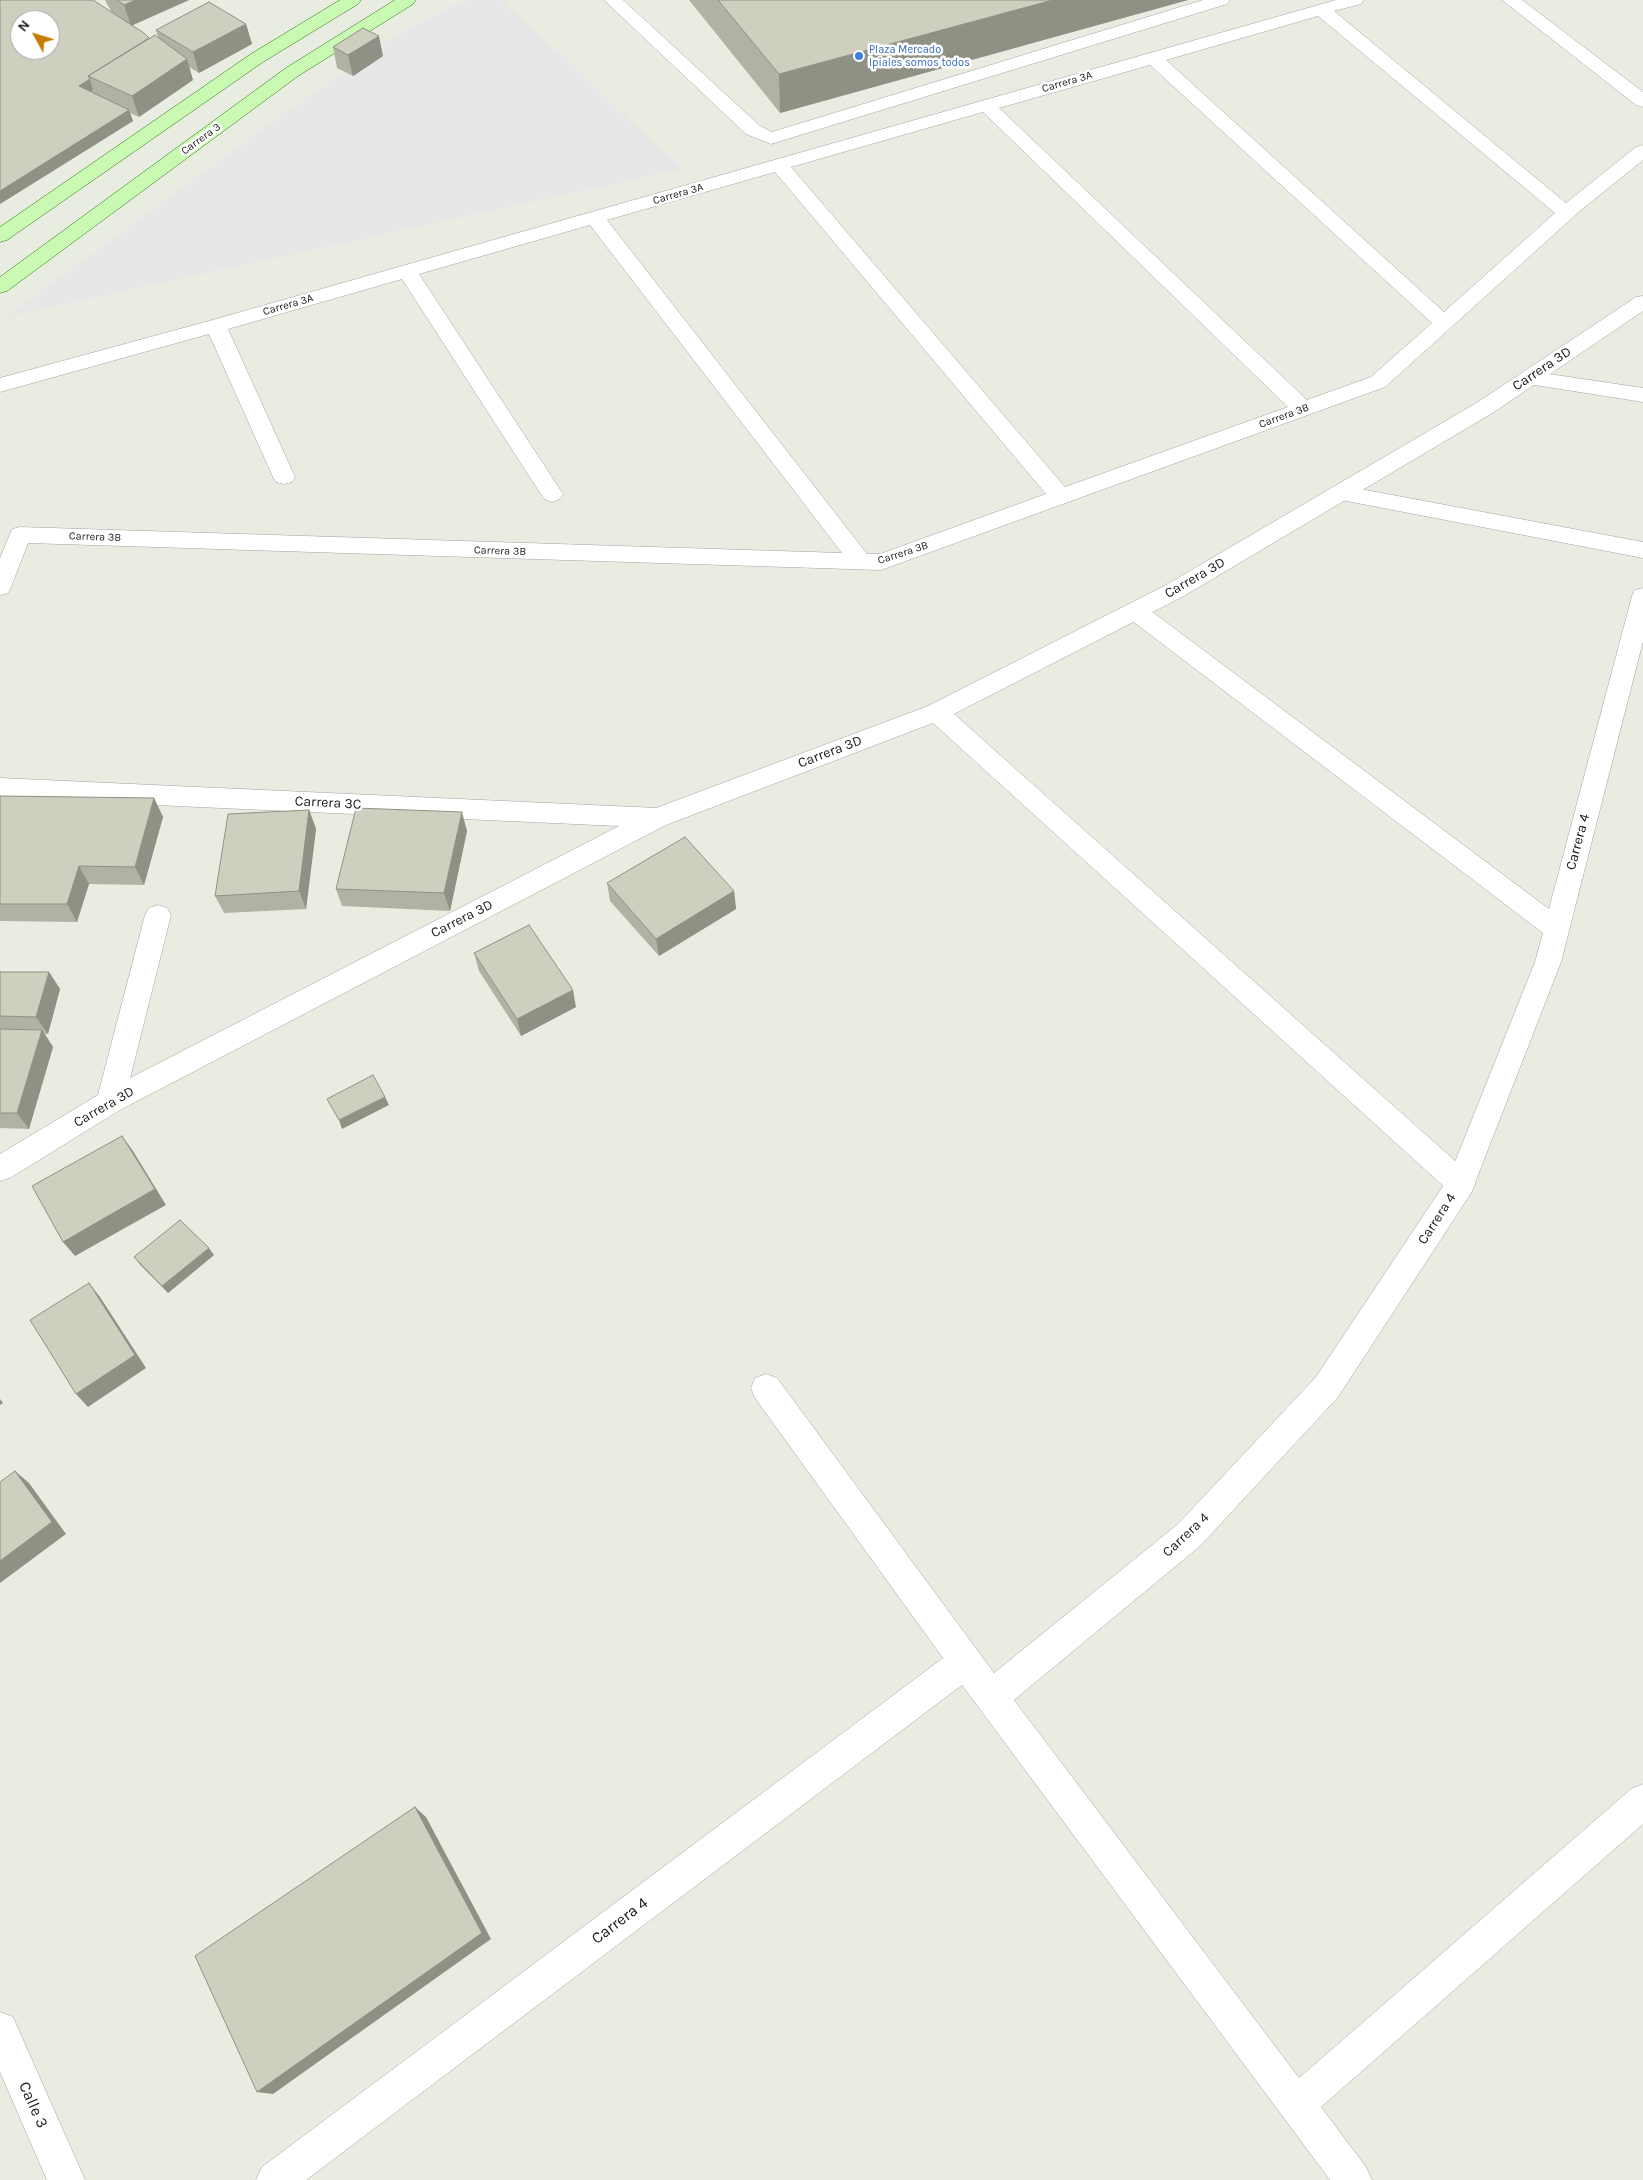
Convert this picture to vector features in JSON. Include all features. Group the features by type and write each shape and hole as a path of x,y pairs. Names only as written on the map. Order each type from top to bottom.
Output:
{"street":[{"path":"0,236 257,58 352,0"},
{"name":"Carrera 3","path":"0,286 292,72 407,0"},
{"path":"612,0 753,130 771,138 1221,0"},
{"name":"Carrera 3A","path":"0,385 216,326 1355,0"},
{"path":"1511,0 1643,101"},
{"path":"1322,10 1567,213"},
{"path":"257,58 292,72"},
{"path":"1152,58 1444,323"},
{"path":"986,105 1303,409"},
{"name":"Carrera 3B","path":"0,587 20,535 880,562 1378,382 1567,213 1643,152"},
{"path":"779,165 1062,496"},
{"path":"594,218 861,562"},
{"path":"407,271 552,494"},
{"name":"Carrera 3D","path":"0,1169 110,1102 657,818 936,712 1135,611 1486,407 1643,302"},
{"path":"216,326 284,477"},
{"path":"1529,378 1643,395"},
{"path":"1339,493 1643,550"},
{"name":"Carrera 4","path":"990,1697 1189,1535 1320,1394 1461,1184 1548,962 1643,596"},
{"path":"1135,611 1556,928"},
{"path":"936,712 1461,1184"},
{"name":"Carrera 3C","path":"0,788 657,818"},
{"path":"110,1102 158,915"},
{"path":"766,1388 990,1697 1353,2180"},
{"name":"Carrera 4","path":"275,2180 965,1662"},
{"path":"1296,2104 1643,1802"},
{"name":"Calle 3","path":"0,2030 66,2180"}],"shaded area":[{"path":"471,0 502,0 683,169 6,317 272,122 405,30 456,4"}],"building":[{"path":"0,0 94,0 144,33 149,38 88,76 90,79 79,86 129,110 0,191"},
{"path":"117,0 136,0 124,5"},
{"path":"718,0 1053,0 779,74"},
{"path":"209,2 246,24 193,52 156,30"},
{"path":"363,28 379,36 348,55 333,47"},
{"path":"155,35 187,59 132,96 88,76"},
{"path":"0,796 154,798 135,867 79,866 67,904 0,904"},
{"path":"356,808 462,812 444,893 336,889"},
{"path":"309,810 299,891 215,896 228,814"},
{"path":"685,837 734,891 656,939 607,883"},
{"path":"529,925 573,990 517,1019 474,953"},
{"path":"0,972 49,972 36,1017 0,1016"},
{"path":"0,1029 42,1030 17,1113 0,1113"},
{"path":"373,1075 385,1097 339,1120 327,1099"},
{"path":"122,1136 155,1189 63,1242 32,1186"},
{"path":"180,1220 209,1248 162,1286 134,1257"},
{"path":"89,1283 135,1355 76,1394 30,1320"},
{"path":"15,1471 52,1522 0,1561 0,1482"},
{"path":"415,1807 482,1933 257,2092 195,1956"}],"place":[{"name":"Plaza Mercado Ipiales somos todos","path":"859,56"}]}
